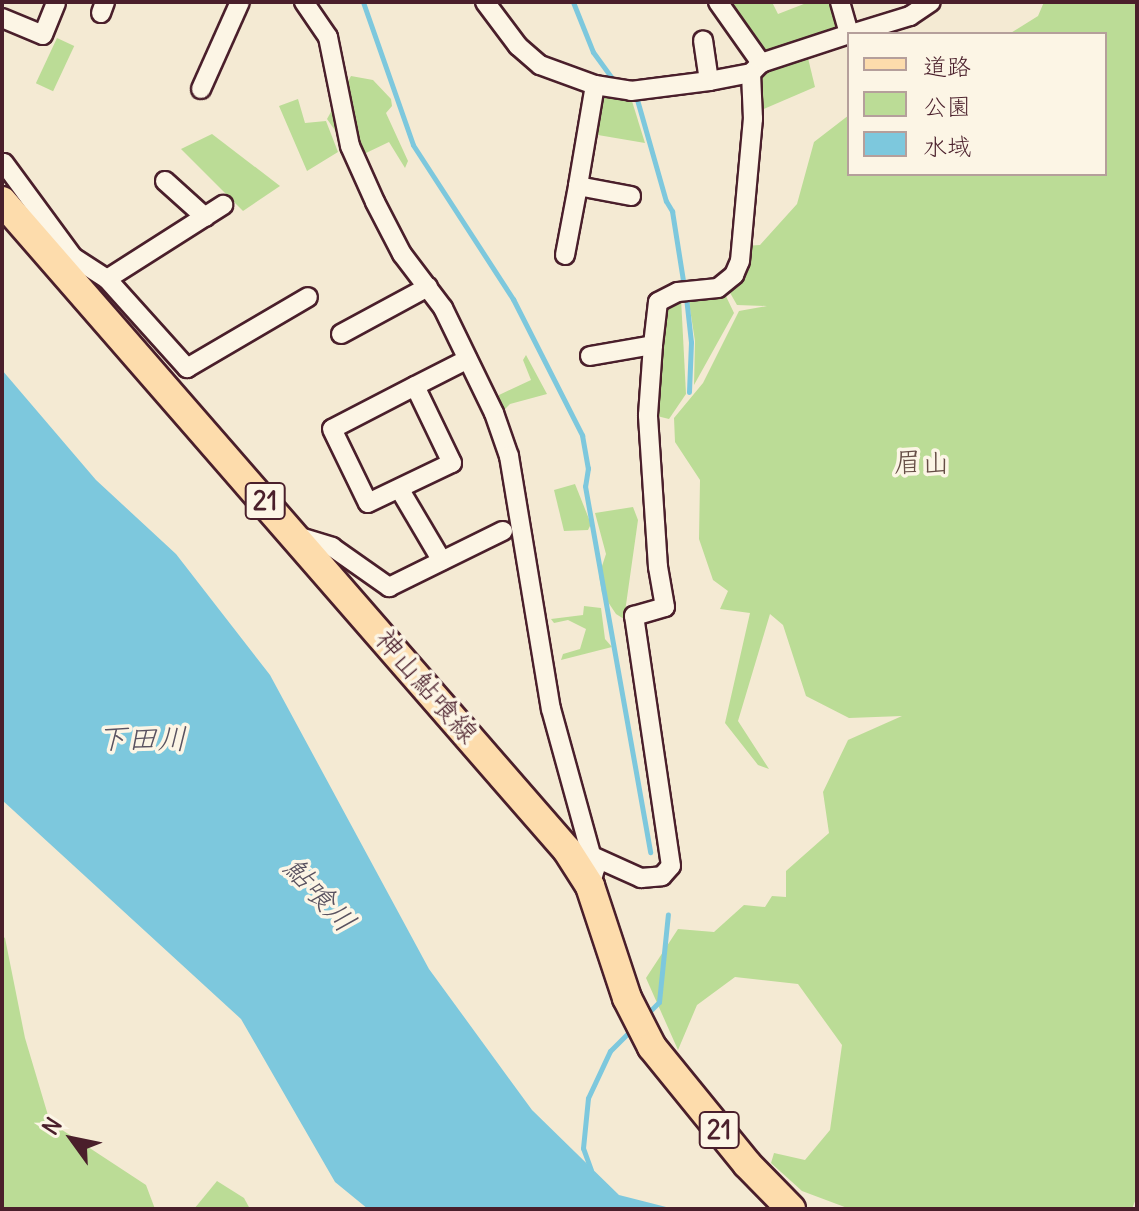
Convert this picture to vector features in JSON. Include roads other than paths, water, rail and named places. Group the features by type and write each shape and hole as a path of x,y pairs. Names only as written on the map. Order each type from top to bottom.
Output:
{"main road":[{"name":"神山鮎喰線","path":"2,201 67,262 295,535 567,850 590,886 627,998 652,1047 747,1164 791,1209"}],"street":[{"path":"2,18 43,35 56,2"},
{"path":"201,89 240,2"},
{"path":"304,2 328,37 350,146 386,226 443,308 494,413 509,456 551,709 592,856 595,877 590,886"},
{"path":"485,2 518,46 540,65 595,85 631,91 709,81 756,68 847,35"},
{"path":"592,856 641,878 662,876 671,866 634,616 665,607 658,567 648,415 658,302 678,292 727,284 740,261 756,68 718,2"},
{"path":"840,2 849,32"},
{"path":"857,32 910,16 931,2"},
{"path":"703,40 709,81"},
{"path":"565,255 595,85"},
{"path":"4,163 67,262 107,279 187,368 308,297"},
{"path":"165,181 205,217"},
{"path":"578,186 631,196"},
{"path":"107,279 223,205"},
{"path":"341,334 428,287"},
{"path":"590,356 653,345"},
{"path":"415,386 452,463 368,503 332,429 415,386 468,359"},
{"path":"400,490 442,561"},
{"path":"295,535 332,547 389,587 503,531"}],"water":[{"name":"下田川","path":"2,370 96,480 176,554 270,675 429,969 532,1110 619,1195 674,1209 368,1209 335,1182 241,1019 2,800"}],"waterway":[{"path":"363,2 413,145 513,299 582,435 588,468 585,486 650,852"},
{"path":"573,2 593,52 614,81"},
{"path":"636,96 666,201 672,211 684,287"},
{"path":"686,297 691,342 689,392"},
{"path":"646,1015 659,1002 668,914"},
{"path":"591,1170 583,1148 588,1098 610,1051 633,1028"}],"park label":[{"name":"眉山","path":"922,462"}],"water label":[{"name":"鮎喰川","path":"320,894"}]}
